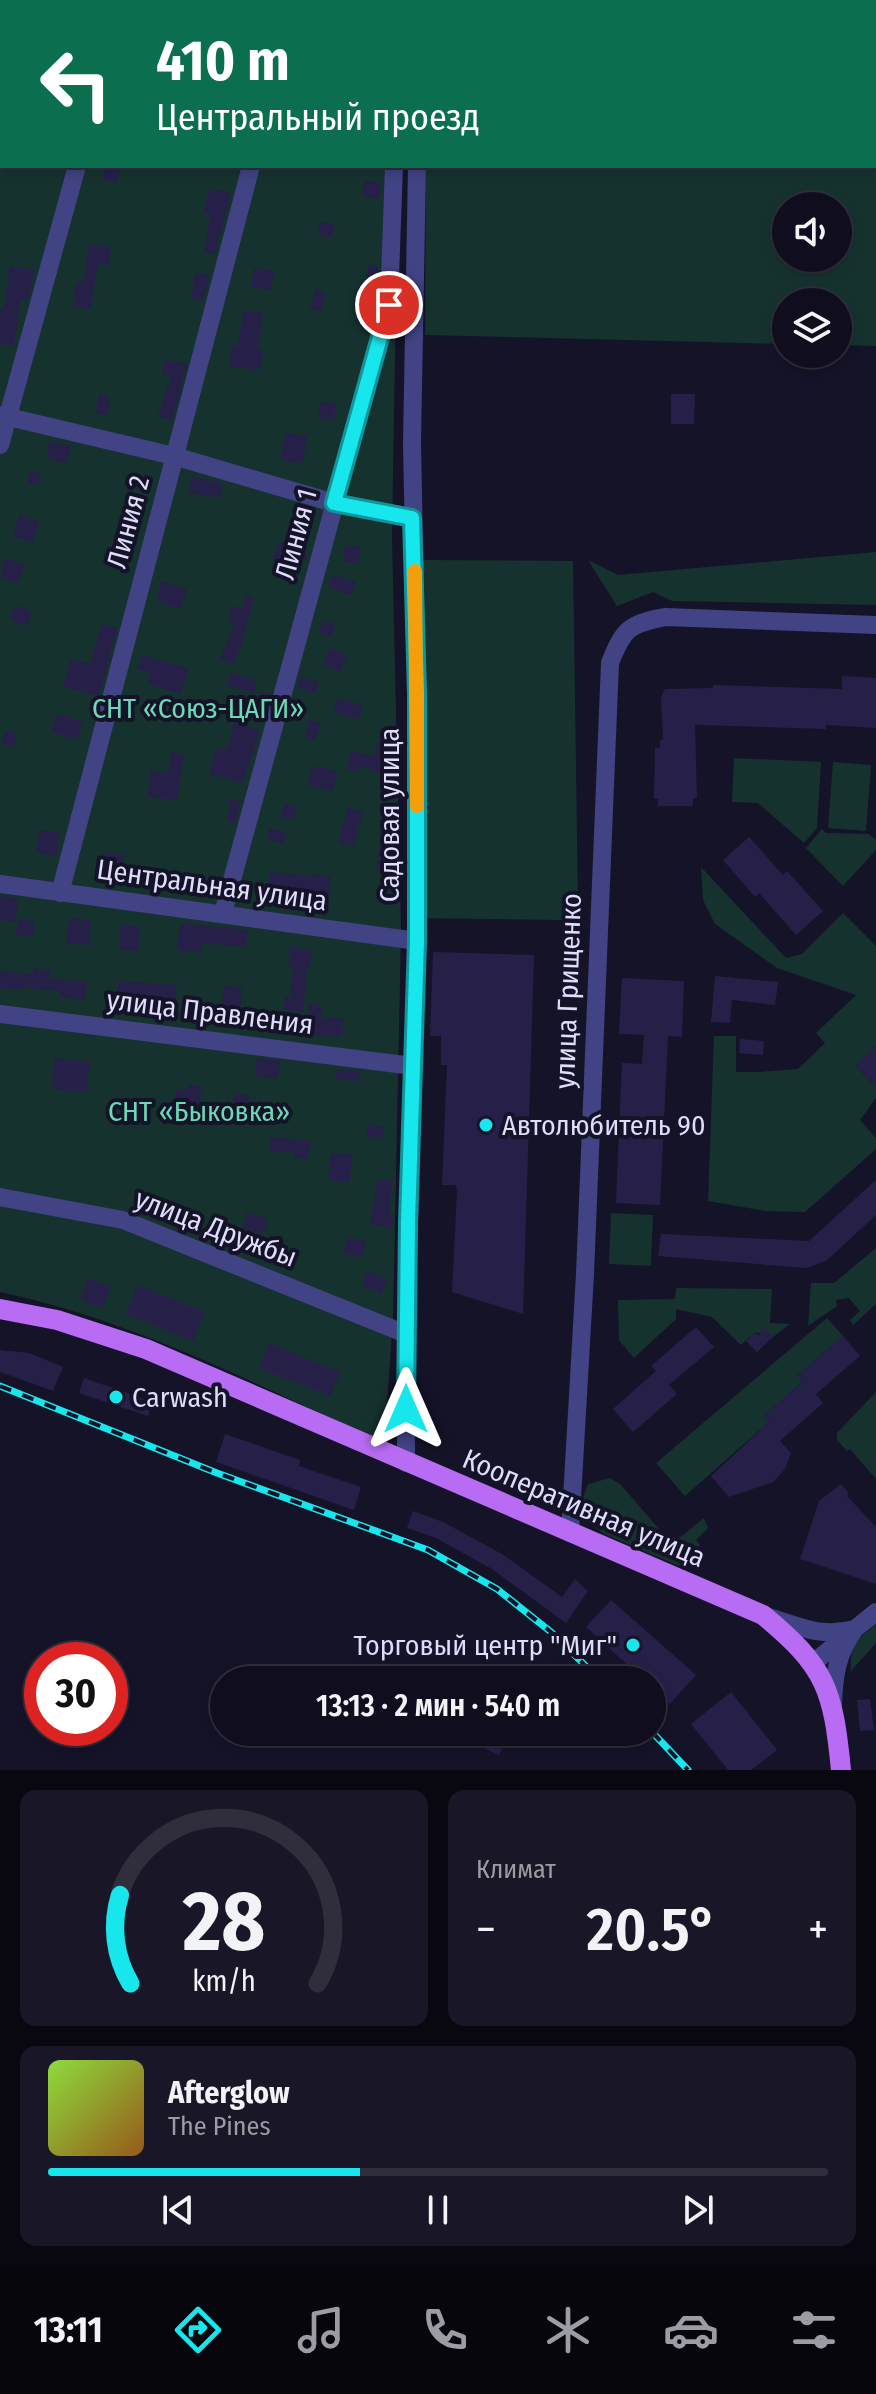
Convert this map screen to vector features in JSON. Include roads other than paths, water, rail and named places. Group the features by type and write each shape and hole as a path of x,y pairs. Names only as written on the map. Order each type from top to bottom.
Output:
{"main road":[{"name":"Кооперативная улица","path":"0,1309 57,1320 146,1349 763,1615 801,1647 813,1663 833,1712 841,1770"}],"street":[{"path":"0,445 4,416 76,168"},
{"name":"Линия 2","path":"60,893 250,168"},
{"name":"Линия 1","path":"223,913 389,305 394,168"},
{"name":"Садовая улица","path":"406,1463 406,1334 417,941 417,694 412,518 417,168"},
{"path":"4,416 174,456 334,503 412,518"},
{"name":"улица Грищенко","path":"570,1533 584,1285 610,663 629,627 666,617 876,625"},
{"name":"Центральная улица","path":"0,884 417,941"},
{"name":"улица Правления","path":"0,1014 413,1066"},
{"name":"улица Дружбы","path":"0,1197 123,1220 406,1334"},
{"path":"813,1663 876,1612"},
{"path":"763,1615 819,1633 855,1629"},
{"path":"833,1712 837,1664 842,1646 855,1629"}],"railway":[{"path":"0,1386 217,1473 428,1550 497,1589 551,1632 586,1666"},
{"path":"665,1746 688,1770"}],"place":[{"name":"Автолюбитель 90","path":"486,1125"},
{"name":"Carwash","path":"116,1397"},
{"name":"Торговый центр \"Миг\"","path":"633,1645"}],"park label":[{"name":"СНТ «Союз-ЦАГИ»","path":"198,708"},
{"name":"СНТ «Быковка»","path":"199,1111"}]}
